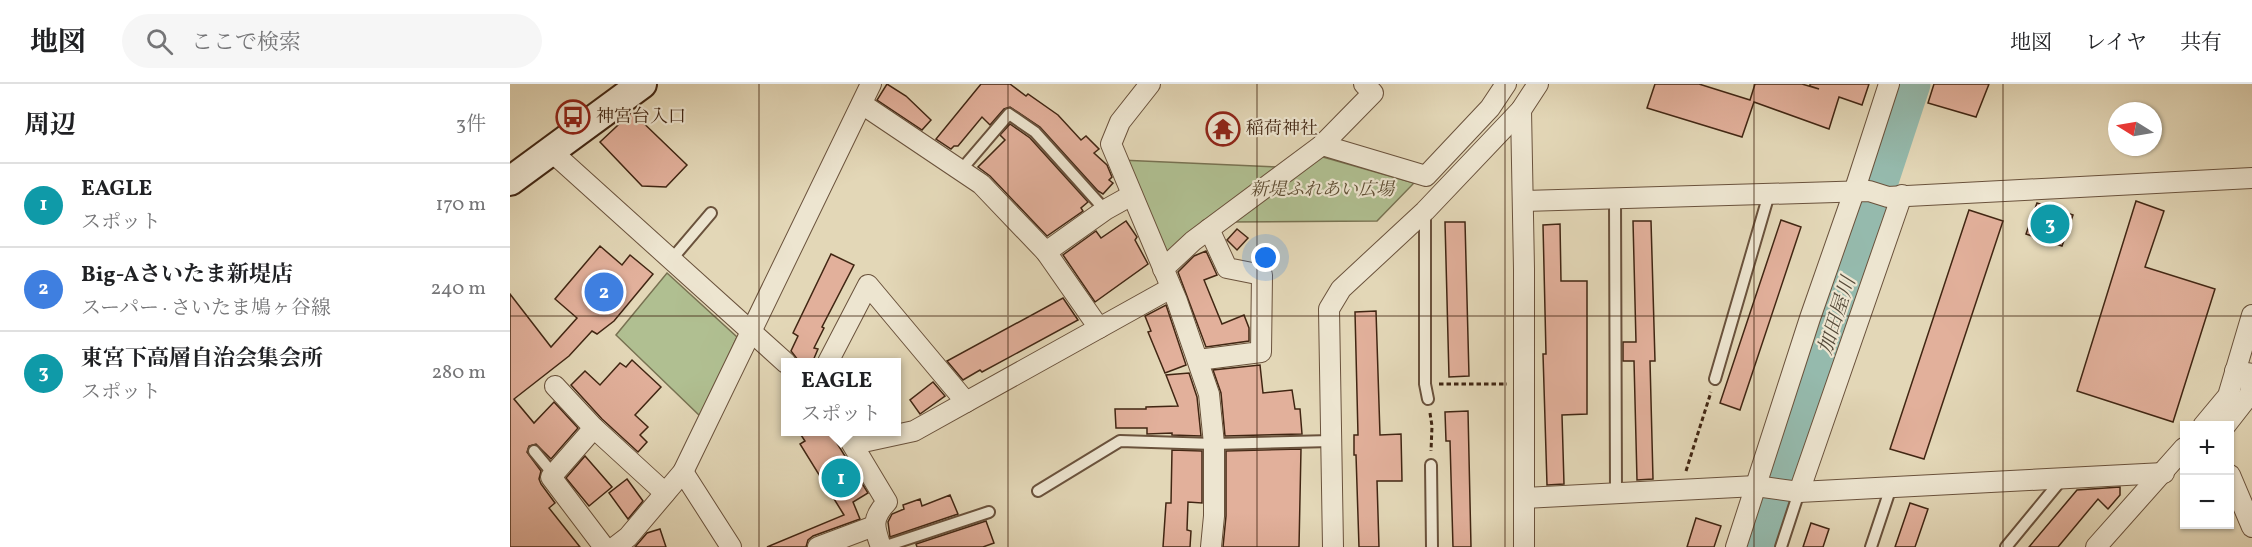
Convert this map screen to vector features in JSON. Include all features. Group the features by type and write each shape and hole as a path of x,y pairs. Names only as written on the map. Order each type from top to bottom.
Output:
{"main road":[{"path":"510,181 642,84"}],"street":[{"path":"625,544 683,472 872,84"},
{"path":"1150,84 1120,122 1111,144 1164,269 1209,394 1214,444 1214,516 1211,547"},
{"path":"1164,269 1193,241 1322,145 1373,93 1364,84"},
{"path":"1322,145 1426,176 1490,108 1506,84"},
{"path":"1333,547 1329,309 1341,289 1425,211 1521,110 1538,84"},
{"path":"1799,492 1878,194 1889,84"},
{"path":"862,104 981,184 1046,252 1099,328"},
{"path":"1521,110 1524,547"},
{"path":"551,151 781,359"},
{"path":"1523,201 1769,194 1878,194 2252,178"},
{"path":"1736,547 1810,318 1878,194"},
{"path":"1046,252 1105,210 1132,195"},
{"path":"1198,360 1262,352 1262,275 1227,268 1209,229"},
{"path":"831,358 868,285 966,402"},
{"path":"901,432 914,431 1171,288"},
{"path":"2229,421 2250,394 2246,373 2252,315"},
{"path":"2208,421 2246,373"},
{"path":"555,386 594,428 665,493"},
{"path":"594,428 551,477 604,547"},
{"path":"868,436 850,438 887,502 879,510 874,526 882,547"},
{"path":"2096,547 2180,453"},
{"path":"683,472 731,547"},
{"path":"1524,498 1756,486 1799,492 2164,473"},
{"path":"2234,486 2252,526"},
{"path":"818,547 874,526"}],"lane":[{"path":"961,170 1009,114 1035,132 1105,210"},
{"path":"1715,379 1769,194"},
{"path":"1615,199 1616,493"},
{"path":"1425,211 1425,384 1428,399"},
{"path":"671,260 711,213"},
{"path":"1038,491 1120,441 1214,444 1331,441"},
{"path":"534,451 554,475"},
{"path":"1431,465 1432,547"},
{"path":"2006,547 2062,479"},
{"path":"1871,547 1891,487"},
{"path":"1781,547 1799,492"},
{"path":"882,547 989,512"}],"path":[{"path":"1680,490 1715,379"},
{"path":"1425,384 1524,384"},
{"path":"1428,399 1432,426 1431,465"}],"green space":[{"name":"新堤ふれあい広場","path":"1316,155 1414,183 1377,221 1227,222"},
{"name":"新堤ふれあい広場","path":"1120,160 1278,167 1163,259"},
{"path":"667,273 737,337 701,417 616,335"}],"building":[{"path":"887,84 906,96 931,120 922,130 877,100"},
{"path":"981,84 1010,84 1058,115 1081,140 1086,136 1099,149 1094,153 1107,165 1112,177 1109,180 1113,183 1103,194 1098,191 1040,127 1010,107 1004,109 990,125 982,117 958,146 951,149 936,139"},
{"path":"1655,84 1699,84 1750,100 1755,84 1802,84 1819,89 1810,84 1869,84 1862,105 1839,97 1829,129 1754,102 1742,137 1647,108"},
{"path":"1934,84 1989,84 1976,117 1928,103"},
{"path":"632,112 687,165 666,187 642,186 600,142"},
{"path":"1010,124 1030,138 1088,202 1081,208 1083,211 1047,236 990,176 978,167 1005,140 1000,135"},
{"path":"2136,201 2164,211 2145,267 2215,289 2173,422 2077,391"},
{"path":"2037,203 2073,215 2062,246 2026,234"},
{"path":"1969,210 2003,221 1924,459 1890,449"},
{"path":"1781,220 1801,227 1740,410 1720,403"},
{"path":"1126,221 1137,237 1135,240 1148,264 1095,302 1063,255 1096,231 1101,238"},
{"path":"1633,221 1651,221 1655,361 1650,361 1653,479 1637,480 1634,361 1623,361 1623,342 1636,342"},
{"path":"1445,222 1465,222 1469,376 1449,377"},
{"path":"1560,224 1561,281 1587,281 1587,414 1562,415 1564,484 1547,485 1543,354 1546,354 1543,225"},
{"path":"1237,229 1248,238 1237,250 1227,240"},
{"path":"600,246 622,265 630,255 653,274 614,321 597,334 592,331 569,356 514,399 534,423 554,402 578,428 551,459 536,444 529,446 527,452 541,471 539,479 541,484 555,503 549,508 580,547 510,547 510,294 551,347 577,318 555,299"},
{"path":"1206,251 1217,275 1204,280 1222,324 1244,315 1249,328 1249,341 1206,347 1178,272 1194,256"},
{"path":"831,254 854,265 822,327 824,328 814,348 818,349 814,358 796,358 791,351 798,336 793,333"},
{"path":"1063,298 1078,320 963,380 947,361"},
{"path":"1166,305 1186,365 1165,373 1148,332 1151,331 1145,316"},
{"path":"1376,311 1380,435 1401,434 1402,481 1377,481 1379,547 1359,547 1356,455 1354,455 1354,435 1358,435 1355,312"},
{"path":"632,360 661,387 635,415 648,427 640,435 647,442 638,452 602,419 571,385 585,371 600,385 620,363 626,367"},
{"path":"1260,365 1263,393 1292,390 1295,409 1300,409 1302,434 1225,436 1221,393 1213,370"},
{"path":"1189,373 1197,397 1201,436 1172,435 1172,433 1147,434 1147,428 1116,428 1115,409 1178,406 1166,375"},
{"path":"933,382 945,396 920,414 910,400"},
{"path":"1468,411 1471,547 1453,547 1450,441 1446,441 1445,412"},
{"path":"802,436 832,436 868,493 853,502 860,519 813,536 808,540 806,547 767,547 844,515 800,444 805,441"},
{"path":"1301,449 1299,547 1223,547 1226,516 1226,451"},
{"path":"1172,450 1202,451 1202,503 1188,502 1187,530 1191,531 1190,547 1163,547 1166,503 1171,503"},
{"path":"585,456 612,487 589,506 566,478"},
{"path":"627,479 643,501 628,519 609,493"},
{"path":"2120,487 2120,495 2108,509 2098,499 2058,547 2029,547 2077,490"},
{"path":"950,495 958,514 890,537 888,522 892,514 904,509 903,505 920,499 922,506"},
{"path":"1910,503 1928,509 1915,547 1895,547"},
{"path":"1696,518 1721,526 1714,547 1687,547"},
{"path":"986,521 994,543 983,547 917,547 916,544"},
{"path":"1811,523 1829,529 1823,547 1803,547"},
{"path":"660,529 666,547 635,547 647,533"}],"waterway":[{"name":"加田屋川","path":"1762,547 1914,84"}],"place":[{"name":"神宮台入口","path":"573,117"},
{"name":"稲荷神社","path":"1223,129"},
{"name":"東宮下高層自治会集会所","path":"2050,224"},
{"name":"Big-Aさいたま新堤店","path":"604,292"},
{"name":"EAGLE","path":"841,478"}]}
